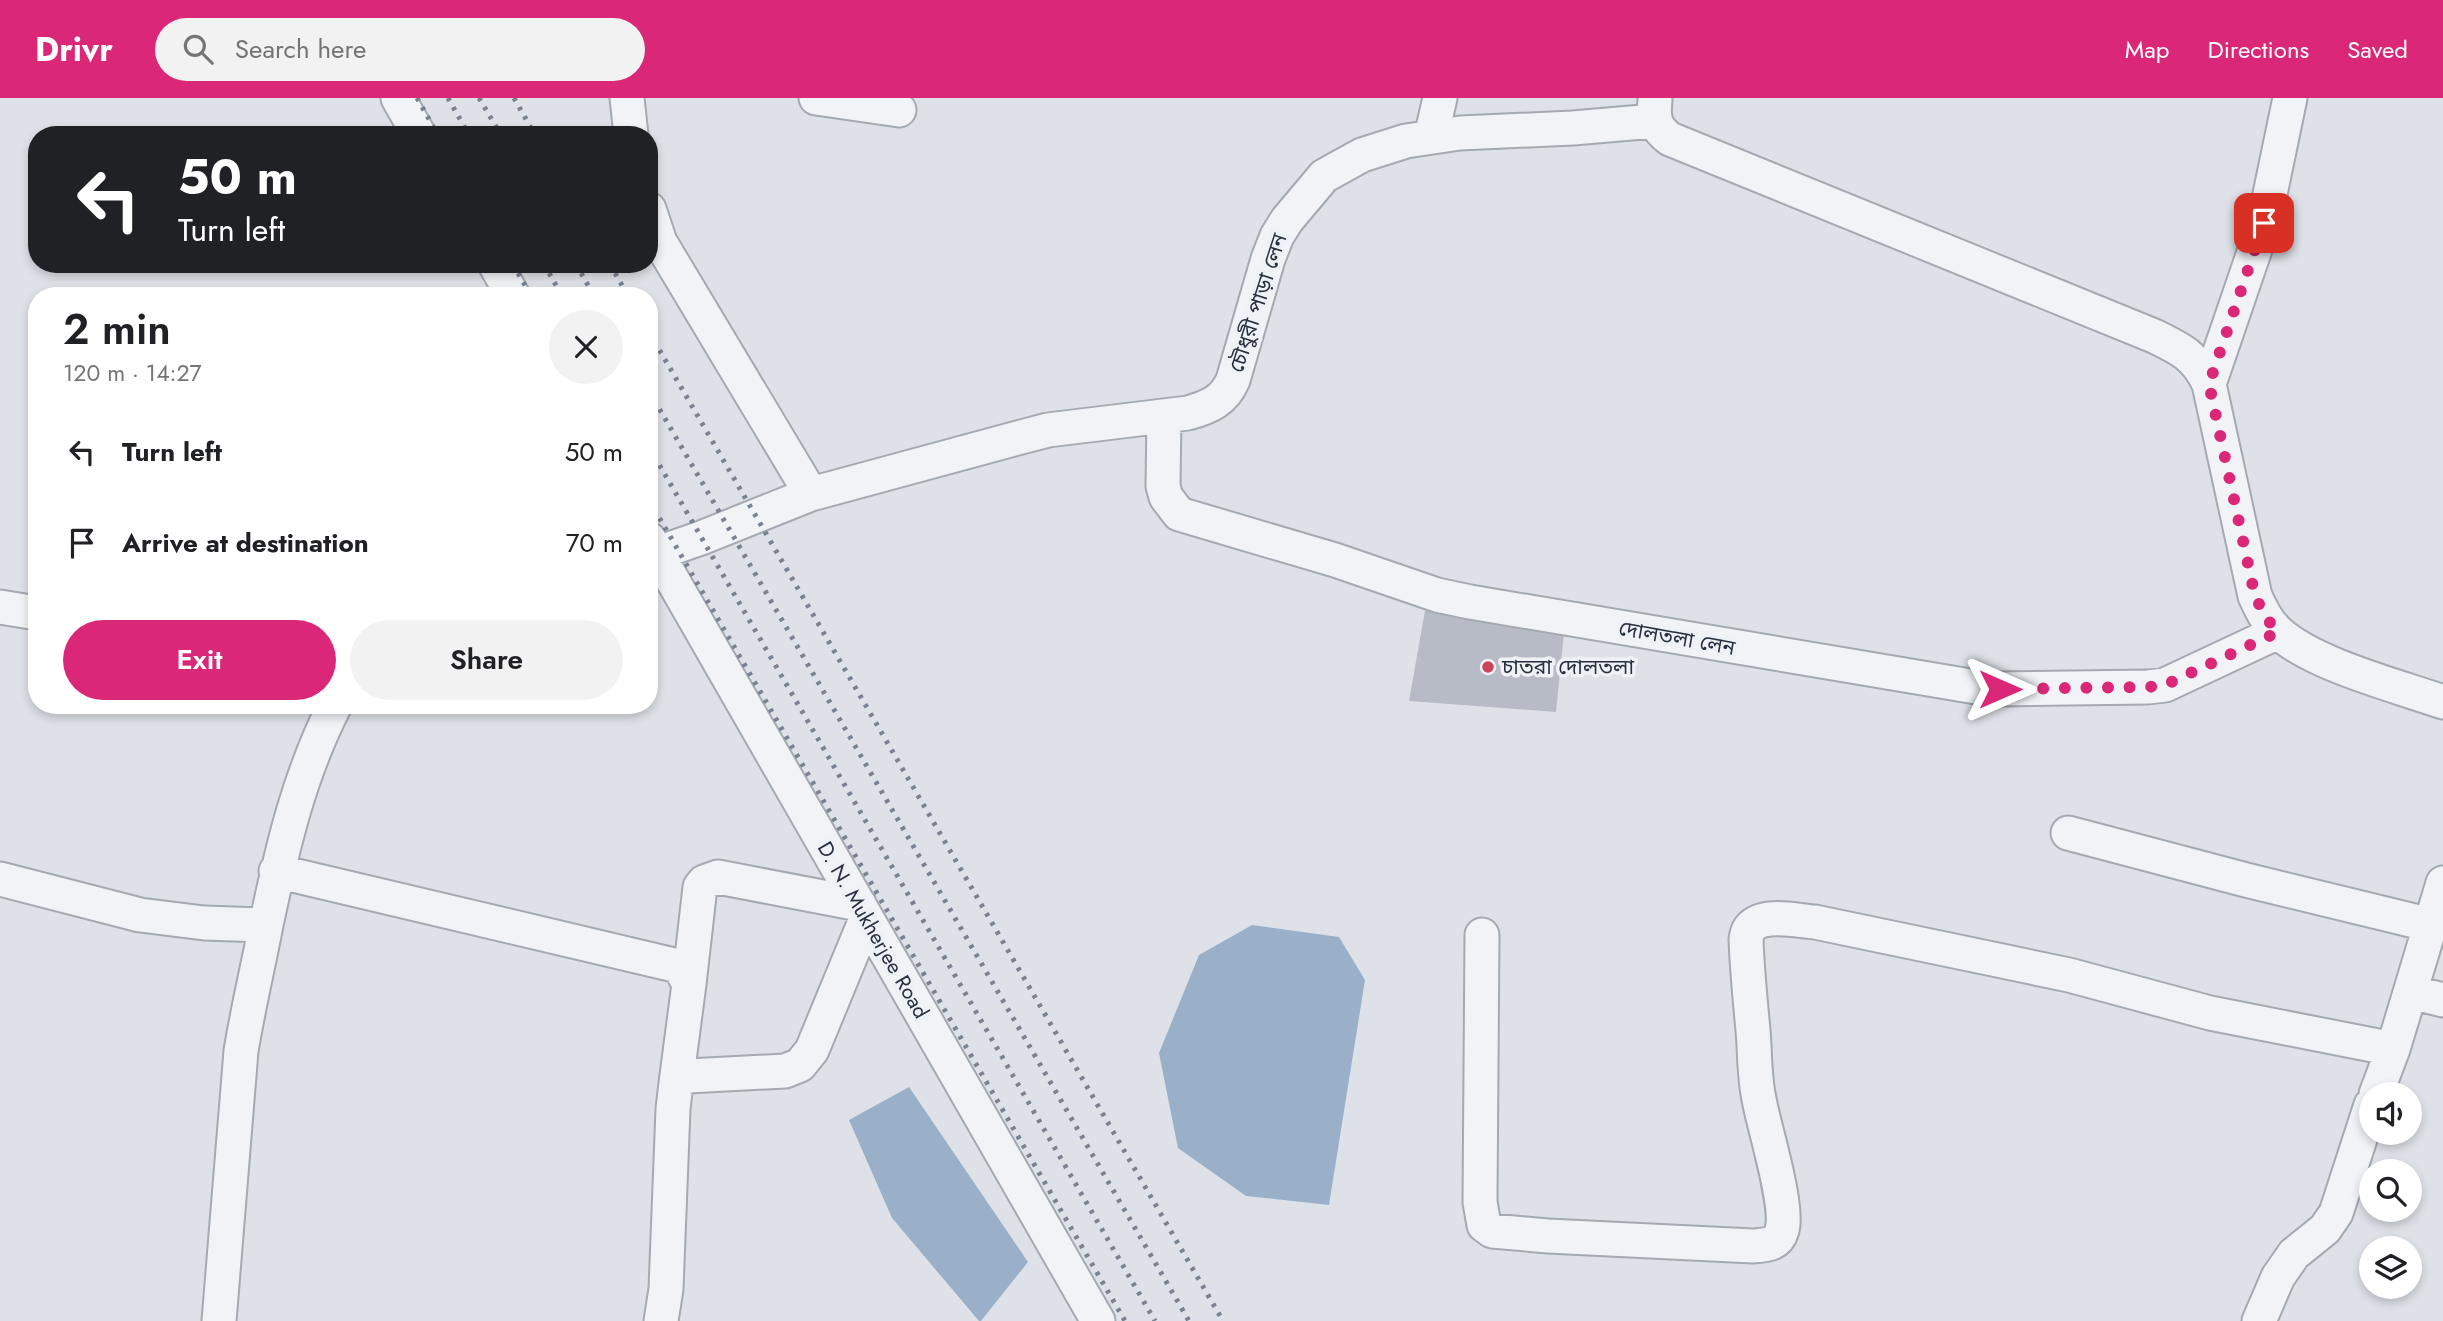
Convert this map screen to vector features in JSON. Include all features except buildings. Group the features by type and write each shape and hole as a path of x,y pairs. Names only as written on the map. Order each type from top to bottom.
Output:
{"street":[{"path":"398,98 414,126"},
{"path":"627,98 630,126"},
{"path":"816,98 899,110"},
{"path":"1431,137 1440,98"},
{"path":"2209,384 2264,223 2290,98"},
{"path":"1655,109 1660,132 1670,139 2154,336 2183,351 2201,366 2209,384 2255,596 2266,618 2291,642 2339,666 2443,702"},
{"name":"চৌধুরী পাড়া লেন","path":"658,547 811,494 1048,430 1164,416 1206,408 1228,391 1277,236 1324,176 1362,155 1406,141 1460,133 1616,126 1655,109"},
{"path":"658,236 811,494"},
{"name":"দোলতলা লেন","path":"1164,416 1163,486 1166,497 1179,513 1335,560 1437,595 1471,602 1791,657 2000,689 2165,685 2278,632"},
{"name":"D. N. Mukherjee Road","path":"658,559 1098,1321"},
{"path":"0,607 28,612"},
{"path":"219,1321 241,1051 248,1007 276,871 300,787 330,714"},
{"path":"2068,833 2431,925"},
{"path":"276,871 674,965 680,968 689,984"},
{"path":"661,1321 666,1289 673,1109 676,1083 689,984 700,887 710,879 718,877 863,912 812,1049 800,1065 785,1071 688,1076 676,1083"},
{"path":"0,879 140,915 204,923 266,925"},
{"path":"2381,1082 2411,992 2443,883"},
{"path":"1482,935 1480,1202 1484,1225 1492,1231 1753,1246 1776,1241 1784,1220 1754,1064 1746,939 1750,928 1772,919 1815,922 2056,972 2210,1013 2393,1049"},
{"path":"2411,992 2443,1000"},
{"path":"2259,1321 2278,1278 2294,1254 2325,1229 2336,1213 2359,1142"}],"water":[{"path":"1252,925 1339,937 1365,980 1329,1205 1246,1196 1178,1148 1159,1053 1199,955"},
{"path":"909,1087 1028,1262 981,1321 892,1218 849,1120"}],"railway":[{"path":"417,98 433,126"},
{"path":"448,98 464,126"},
{"path":"479,98 496,126"},
{"path":"514,98 530,126"},
{"path":"518,273 526,287"},
{"path":"549,273 557,287"},
{"path":"581,273 589,287"},
{"path":"615,273 623,287"},
{"path":"658,348 1223,1321"},
{"path":"658,406 1189,1321"},
{"path":"658,463 1155,1321"},
{"path":"658,516 1125,1321"}],"place":[{"name":"চাতরা দোলতলা","path":"1488,667"}],"route":[{"path":"2000,689 2165,685 2278,632 2266,618 2255,596 2209,384 2264,223"}]}
